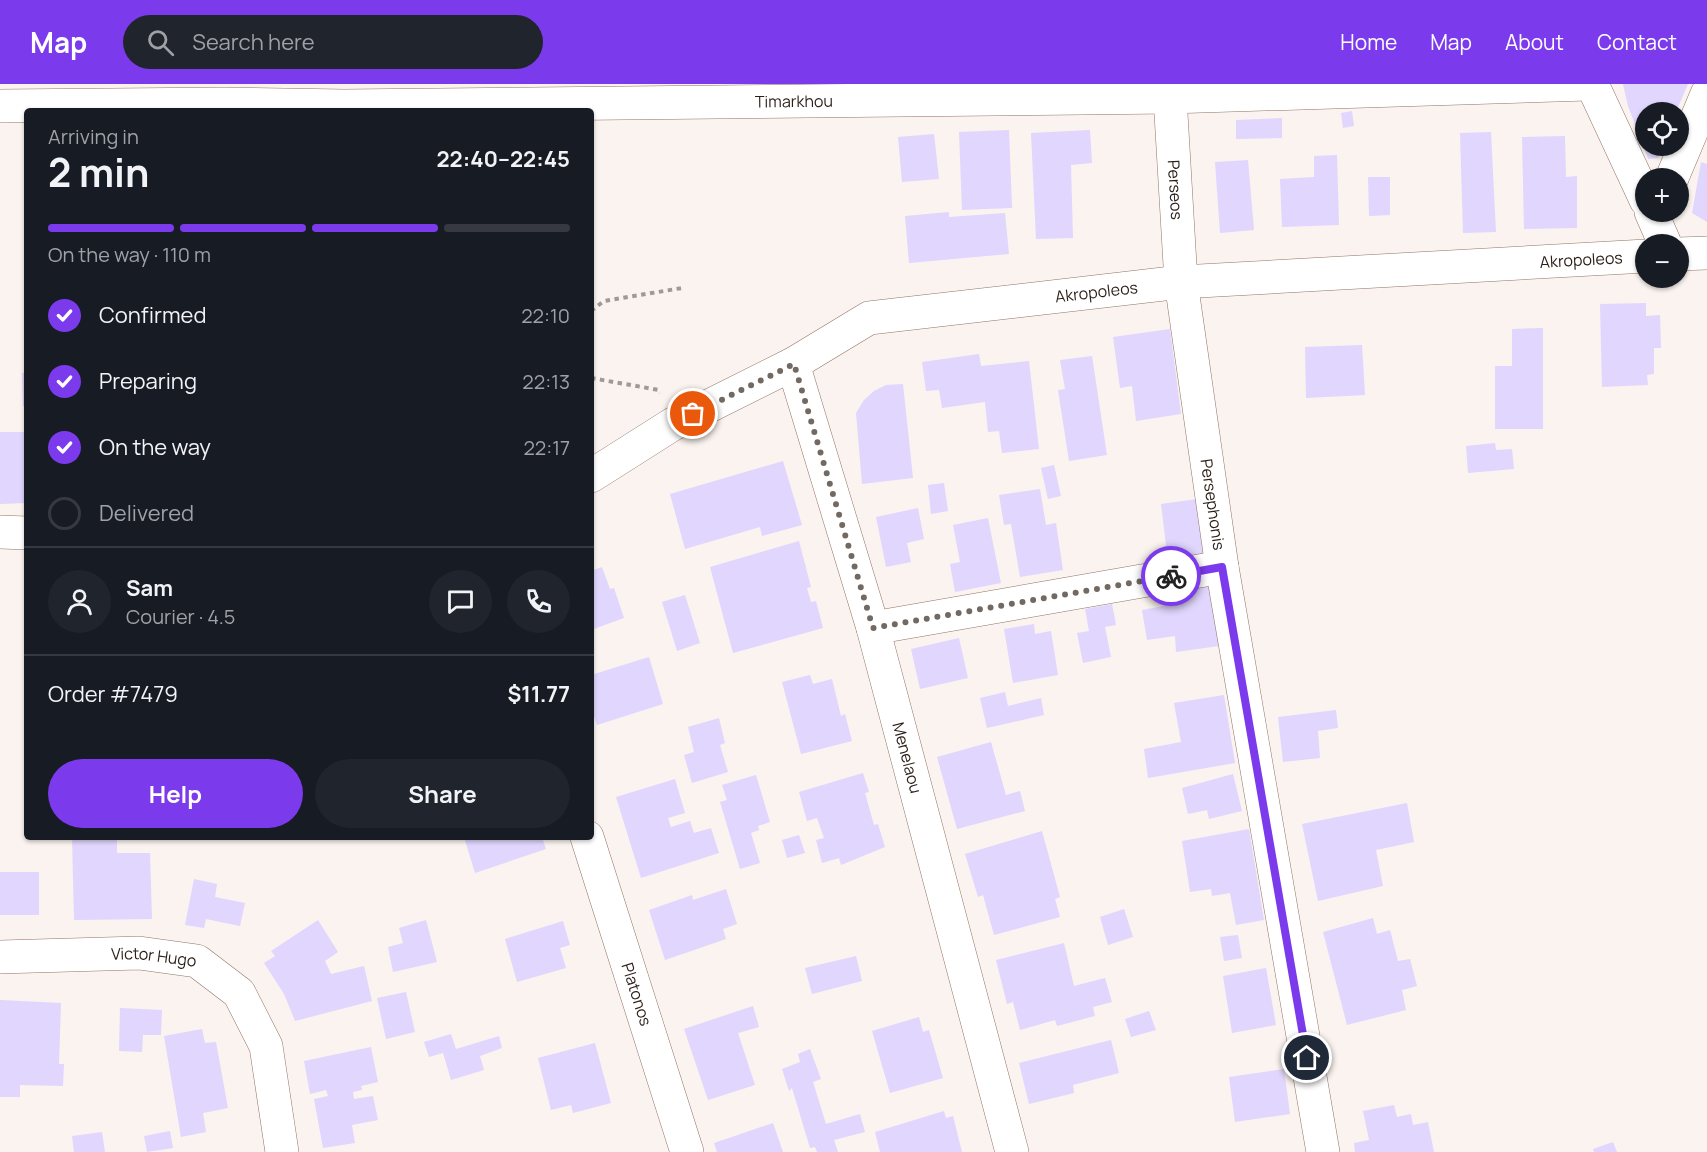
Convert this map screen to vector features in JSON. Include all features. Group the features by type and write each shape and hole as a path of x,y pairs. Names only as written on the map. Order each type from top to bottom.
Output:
{"street":[{"name":"Timarkhou","path":"0,106 224,104 344,95 1170,97 1587,84"},
{"path":"1592,84 1635,175"},
{"path":"1676,168 1707,94"},
{"name":"Perseos","path":"1170,97 1181,282"},
{"path":"1689,254 1707,253"},
{"name":"Akropoleos","path":"594,474 673,424 794,364 869,318 1181,282 1635,257"},
{"name":"Persephonis","path":"1181,282 1222,567 1323,1152"},
{"name":"Menelaou","path":"794,364 873,628 1012,1152"},
{"path":"0,532 24,533"},
{"path":"873,628 1222,567"},
{"name":"Platonos","path":"588,840 687,1152"},
{"name":"Victor Hugo","path":"0,957 139,953 196,961 239,993 266,1046 282,1152"}],"path":[{"path":"594,309 604,301 682,288"},
{"path":"594,379 659,390 673,424"}],"building":[{"path":"1623,84 1688,84 1680,102 1635,102 1635,125"},
{"path":"1352,111 1354,126 1343,128 1341,113"},
{"path":"1282,118 1282,138 1236,139 1236,120"},
{"path":"1009,130 1012,208 962,210 959,132"},
{"path":"1090,130 1092,163 1071,165 1073,238 1036,239 1031,133"},
{"path":"1491,132 1496,232 1463,233 1460,133"},
{"path":"934,134 939,179 902,182 898,137"},
{"path":"1565,136 1566,177 1577,176 1577,228 1524,229 1522,137"},
{"path":"1337,155 1339,225 1282,227 1280,179 1314,177 1314,156"},
{"path":"1647,156 1659,156 1658,158 1648,159"},
{"path":"1248,160 1254,230 1220,233 1215,162"},
{"path":"1701,162 1707,164 1707,222 1692,213"},
{"path":"1368,177 1390,177 1390,215 1369,216"},
{"path":"949,212 949,217 1005,213 1009,254 909,263 905,216"},
{"path":"1646,303 1646,316 1660,315 1661,348 1654,348 1654,374 1647,375 1648,385 1602,387 1600,304"},
{"path":"1543,328 1543,429 1495,429 1495,366 1512,366 1512,329"},
{"path":"1170,329 1181,414 1136,421 1132,386 1120,388 1113,337"},
{"path":"1362,345 1365,395 1306,398 1305,347"},
{"path":"979,354 981,366 1029,361 1039,449 1002,453 999,431 988,432 985,402 942,408 939,390 926,391 922,362"},
{"path":"1092,356 1107,455 1069,461 1058,390 1065,389 1060,360"},
{"path":"22,373 24,373 24,406 23,406"},
{"path":"903,384 913,478 862,484 856,413 864,400 874,391 886,385"},
{"path":"0,432 24,432 24,503 0,504"},
{"path":"1495,443 1496,450 1512,449 1514,469 1468,473 1466,446"},
{"path":"783,461 802,525 762,536 760,527 685,549 670,494"},
{"path":"1054,465 1061,496 1048,499 1041,468"},
{"path":"944,483 948,511 931,514 928,485"},
{"path":"1040,489 1046,525 1056,523 1063,570 1020,577 1011,524 1004,525 999,495"},
{"path":"1197,499 1204,556 1168,561 1161,504"},
{"path":"918,508 924,539 907,543 911,562 886,567 876,517"},
{"path":"988,518 1001,583 955,592 950,564 960,562 953,525"},
{"path":"799,541 811,587 807,588 811,602 816,601 823,628 733,653 710,567"},
{"path":"602,567 610,589 614,588 624,618 594,629 594,570"},
{"path":"1210,585 1219,646 1176,652 1175,636 1147,640 1142,610 1169,605 1168,592"},
{"path":"685,595 700,643 677,651 662,602"},
{"path":"1112,604 1116,625 1105,627 1111,657 1083,663 1077,633 1089,631 1085,609"},
{"path":"1034,624 1035,634 1051,631 1058,675 1013,683 1004,629"},
{"path":"959,638 968,678 920,689 911,649"},
{"path":"649,657 663,704 597,725 594,716 594,674"},
{"path":"810,675 813,684 832,679 841,716 845,714 852,741 801,754 782,682"},
{"path":"1005,692 1008,706 1041,698 1044,715 987,728 980,698"},
{"path":"1224,695 1235,763 1148,778 1144,749 1181,742 1174,703"},
{"path":"1336,710 1338,728 1318,731 1320,758 1283,762 1278,717"},
{"path":"719,718 725,743 720,745 728,772 692,783 684,755 694,752 688,727"},
{"path":"991,742 1006,795 1020,791 1025,811 957,829 937,757"},
{"path":"863,773 869,792 865,793 874,825 878,824 885,847 841,865 839,858 822,863 816,840 824,838 817,818 807,821 799,792"},
{"path":"1233,774 1242,811 1209,819 1207,810 1188,814 1182,788"},
{"path":"756,775 770,822 758,826 759,830 751,833 760,863 740,869 720,802 727,800 722,785"},
{"path":"675,779 685,813 668,818 671,827 690,821 694,833 711,828 719,853 641,878 616,797"},
{"path":"1407,803 1414,842 1376,850 1383,886 1318,901 1302,824"},
{"path":"1249,829 1264,920 1236,925 1230,893 1212,896 1211,889 1190,892 1182,841"},
{"path":"1042,831 1060,897 1055,899 1060,917 994,935 983,895 978,897 965,854"},
{"path":"799,835 805,853 787,858 782,840"},
{"path":"72,840 117,840 117,853 150,853 152,919 74,920"},
{"path":"465,840 543,840 546,849 475,873"},
{"path":"0,872 39,872 39,915 0,915"},
{"path":"194,879 217,884 215,897 245,903 240,926 206,919 204,928 185,925"},
{"path":"726,889 737,924 723,929 726,939 665,960 649,910 692,895 693,900"},
{"path":"1124,909 1133,937 1108,945 1100,917"},
{"path":"1373,918 1377,934 1390,930 1398,961 1410,959 1417,986 1402,990 1406,1010 1347,1025 1323,932"},
{"path":"318,920 338,952 325,961 331,974 364,966 372,1001 295,1021 284,994 264,963 275,956 271,951"},
{"path":"426,920 437,962 393,972 388,947 403,943 399,928"},
{"path":"563,921 570,945 560,948 566,968 517,982 505,939"},
{"path":"1238,935 1242,958 1224,961 1220,937"},
{"path":"1064,943 1074,986 1105,978 1112,1002 1093,1007 1095,1016 1057,1026 1055,1020 1020,1030 1013,1002 1007,1004 996,960"},
{"path":"856,956 862,981 812,994 805,968"},
{"path":"1266,968 1276,1025 1232,1033 1223,976"},
{"path":"406,992 415,1032 386,1039 377,998"},
{"path":"0,1000 61,1003 59,1064 64,1064 63,1086 20,1085 20,1097 0,1097"},
{"path":"753,1006 759,1027 738,1033 755,1085 708,1100 684,1029"},
{"path":"120,1008 162,1010 161,1035 143,1035 142,1052 119,1051"},
{"path":"1149,1011 1156,1030 1131,1037 1125,1019"},
{"path":"919,1017 923,1032 929,1030 943,1078 890,1093 872,1031"},
{"path":"202,1029 205,1043 216,1042 228,1108 203,1113 206,1132 181,1137 164,1036"},
{"path":"451,1034 456,1049 499,1036 502,1048 480,1056 484,1070 451,1080 443,1053 429,1057 424,1042"},
{"path":"1111,1040 1119,1073 1073,1085 1074,1093 1029,1104 1019,1063"},
{"path":"595,1043 611,1103 573,1113 571,1105 551,1110 538,1058"},
{"path":"371,1047 378,1082 361,1086 362,1090 353,1092 354,1099 373,1096 378,1120 352,1125 355,1143 323,1148 314,1099 328,1096 326,1090 310,1094 304,1061"},
{"path":"810,1049 821,1079 813,1082 826,1124 860,1114 865,1132 834,1140 838,1152 817,1152 815,1147 810,1148 792,1088 789,1091 782,1069 800,1062 798,1054"},
{"path":"1284,1069 1290,1114 1235,1122 1229,1077"},
{"path":"1394,1105 1397,1117 1411,1114 1413,1125 1428,1122 1434,1152 1355,1152 1354,1143 1369,1140 1363,1111"},
{"path":"944,1111 946,1118 953,1116 962,1152 880,1152 875,1132"},
{"path":"773,1123 783,1152 717,1152 714,1143"},
{"path":"170,1131 173,1148 147,1152 144,1136"},
{"path":"102,1132 105,1152 74,1152 72,1136"},
{"path":"1613,1142 1617,1152 1594,1152 1593,1149"}],"way so far":[{"path":"693,414 794,364 873,628 1171,576"}],"route":[{"path":"1171,576 1222,567 1307,1058"}]}
